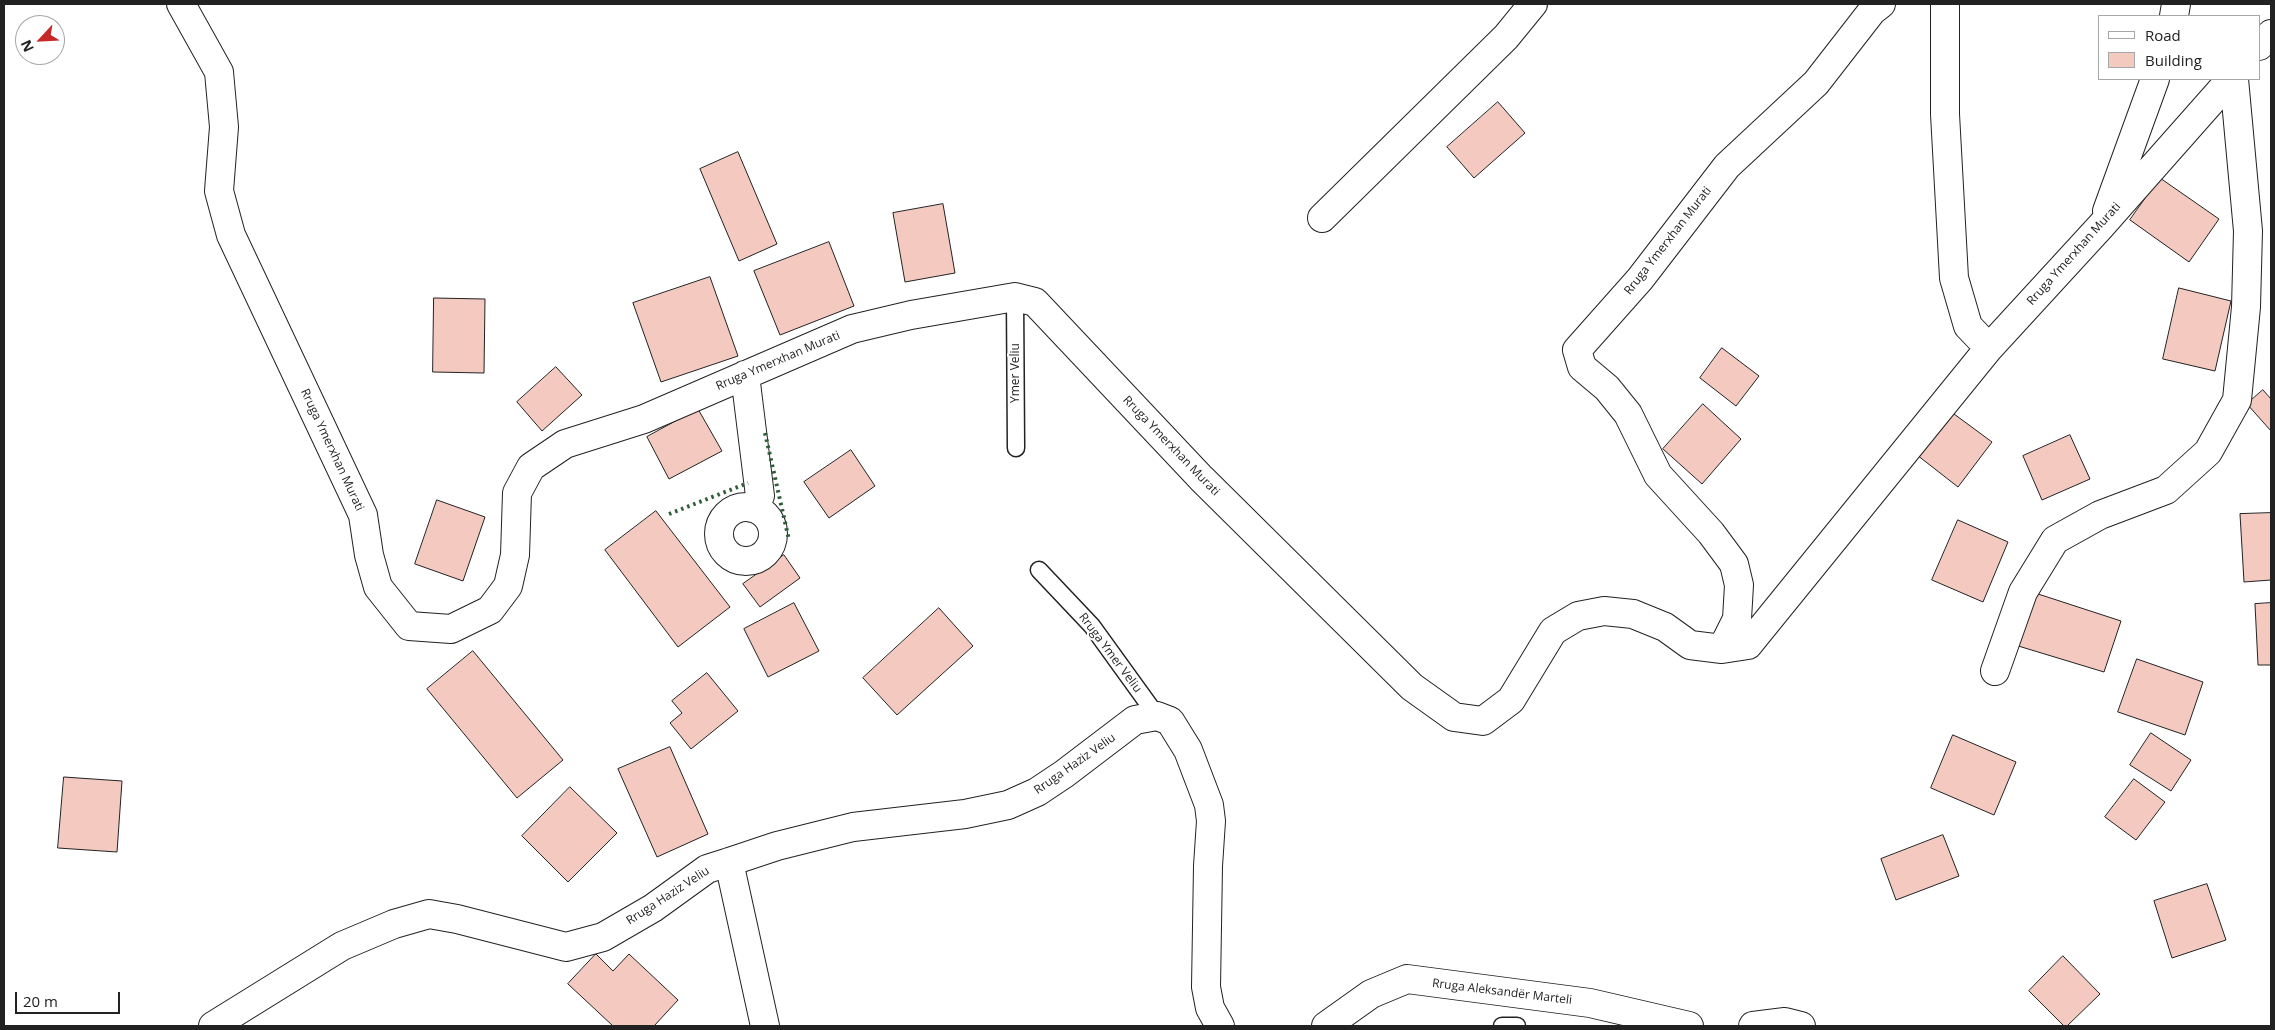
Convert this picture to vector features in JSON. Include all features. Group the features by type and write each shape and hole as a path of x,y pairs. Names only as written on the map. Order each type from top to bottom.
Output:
{"street":[{"name":"Rruga Ymerxhan Murati","path":"181,4 218,72 224,127 219,192 231,235 363,515 369,554 378,587 409,626 451,629 490,610 508,586 515,555 517,493 531,467 565,444 644,419 852,329 911,315 1016,297 1035,302 1201,478 1412,688 1454,717 1483,721 1511,700 1553,631 1578,616 1604,611 1633,614 1665,627 1690,644 1722,649 1748,645 1989,348 2232,80"},
{"path":"1322,218 1506,37 1532,4"},
{"name":"Rruga Ymerxhan Murati","path":"1722,649 1737,619 1739,585 1734,564 1711,533 1658,475 1628,414 1607,388 1582,367 1577,350 1640,279 1727,166 1816,83 1872,11 1881,4"},
{"path":"1945,4 1945,114 1954,278 1968,326 1989,348"},
{"path":"2260,45 2271,34"},
{"path":"2101,226 2155,80"},
{"name":"Rruga Ymerxhan Murati","path":"1995,671 2023,592 2055,540 2100,515 2166,490 2208,452 2237,400 2246,307 2248,231 2233,80"},
{"path":"745,375 760,496 752,508"},
{"path":"1157,716 1170,721 1184,743 1205,791 1209,805 1211,821 1208,866 1206,986 1210,1008 1220,1026"},
{"name":"Rruga Haziz Veliu","path":"213,1026 342,946 394,924 428,914 457,918 566,947 603,937 653,908 707,869 777,846 853,827 965,814 1008,806 1037,792 1064,774 1135,720 1157,716"},
{"path":"729,862 765,1026"},
{"name":"Rruga Aleksandër Marteli","path":"1326,1026 1371,994 1407,979 1590,1003 1642,1022 1689,1026"},
{"path":"1753,1026 1785,1022 1801,1026"}],"lane":[{"name":"Ymer Veliu","path":"1016,297 1016,448"},
{"name":"Rruga Ymer Veliu","path":"1039,570 1092,626 1157,716"},
{"path":"1502,1026 1517,1026"}],"building":[{"path":"1498,102 1525,133 1474,178 1447,147"},
{"path":"738,152 777,244 739,261 700,169"},
{"path":"2160,178 2219,219 2189,262 2130,220"},
{"path":"943,204 955,273 905,282 893,213"},
{"path":"829,242 854,306 780,335 754,271"},
{"path":"710,277 738,356 661,382 633,303"},
{"path":"2179,288 2231,301 2215,371 2163,359"},
{"path":"434,298 485,299 484,373 433,372"},
{"path":"1722,348 1759,376 1736,406 1700,378"},
{"path":"556,367 582,395 542,431 517,402"},
{"path":"2263,390 2271,399 2271,431 2247,404"},
{"path":"1703,404 1741,439 1702,484 1663,449"},
{"path":"698,409 722,451 669,479 647,437"},
{"path":"1950,411 1992,442 1958,487 1917,455"},
{"path":"2070,435 2090,479 2042,500 2023,456"},
{"path":"851,450 875,486 829,518 804,482"},
{"path":"437,500 485,517 463,581 415,564"},
{"path":"656,511 730,607 678,647 605,550"},
{"path":"2271,513 2271,580 2244,582 2240,514"},
{"path":"1958,520 2008,542 1983,602 1932,580"},
{"path":"784,555 800,578 760,607 743,584"},
{"path":"2032,592 2121,621 2104,672 2015,645"},
{"path":"794,603 819,651 768,677 744,629"},
{"path":"2271,603 2271,665 2258,665 2255,604"},
{"path":"939,608 973,646 897,715 863,678"},
{"path":"473,651 563,760 517,798 427,689"},
{"path":"2137,659 2203,682 2185,735 2118,712"},
{"path":"707,673 738,711 691,749 670,723 682,713 672,701"},
{"path":"2151,733 2191,760 2171,791 2130,765"},
{"path":"1953,735 2016,762 1994,815 1931,788"},
{"path":"670,747 708,834 657,857 618,769"},
{"path":"64,777 122,781 117,852 58,848"},
{"path":"2134,779 2165,802 2136,840 2105,817"},
{"path":"570,787 617,833 568,882 522,836"},
{"path":"1943,835 1959,876 1896,900 1881,859"},
{"path":"2207,884 2226,940 2172,958 2154,901"},
{"path":"596,954 613,971 629,954 678,1000 654,1026 613,1026 568,984"},
{"path":"2063,956 2100,994 2067,1026 2064,1026 2029,991"}],"hedge":[{"path":"765,433 789,540"},
{"path":"669,514 748,483"}]}
